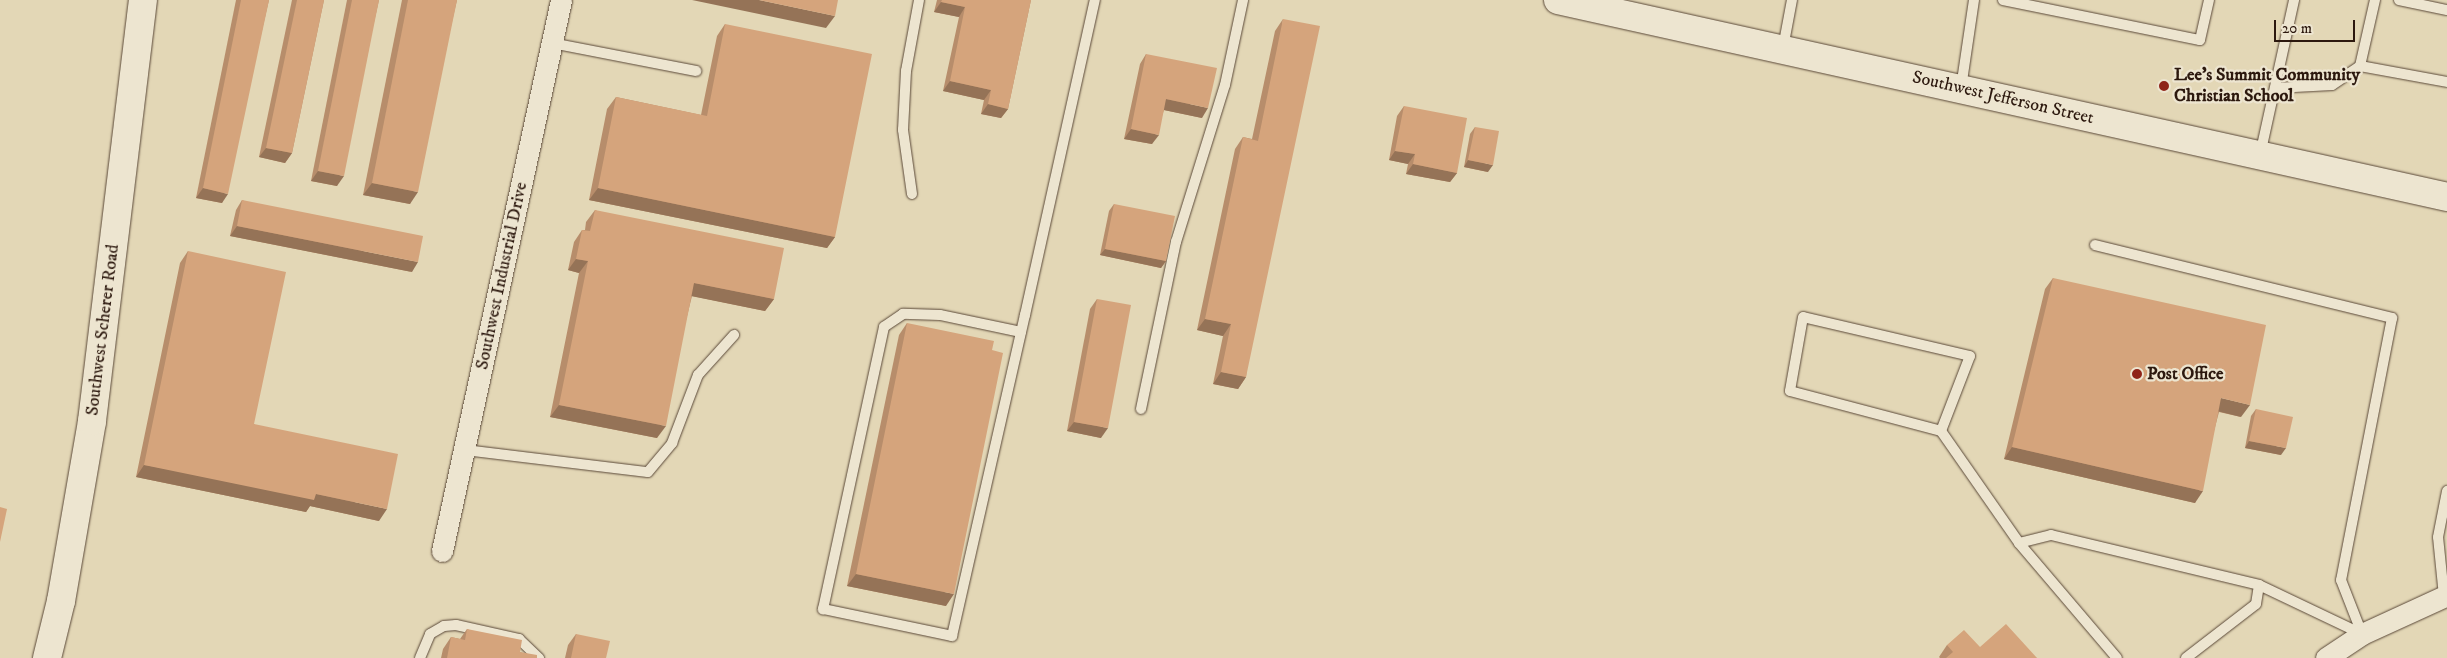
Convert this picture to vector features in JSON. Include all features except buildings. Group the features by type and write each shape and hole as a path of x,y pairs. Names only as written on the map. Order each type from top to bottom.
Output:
{"street":[{"name":"Southwest Scherer Road","path":"47,658 61,601 92,420 143,0"},
{"name":"Southwest Industrial Drive","path":"442,551 561,0"},
{"name":"Southwest Jefferson Street","path":"1558,0 1783,48 2447,197"},
{"path":"2326,658 2362,634 2446,595"}],"lane":[{"path":"912,194 903,130 906,70 919,0"},
{"path":"1021,332 940,315 903,314 884,327 823,609 952,636 1021,332 1095,0"},
{"path":"1141,409 1176,242 1225,85 1243,0"},
{"path":"1783,48 1792,0"},
{"path":"1961,88 1974,0"},
{"path":"2003,0 2200,40 2209,0"},
{"path":"2260,155 2294,0"},
{"path":"2274,88 2332,85 2360,66 2375,0"},
{"path":"2399,0 2447,10"},
{"path":"552,43 696,71"},
{"path":"2360,66 2447,82"},
{"path":"2095,245 2392,318 2341,580 2362,634"},
{"path":"1941,431 1970,356 1803,317 1790,391 1941,431 2019,543 2117,658"},
{"path":"465,450 648,472 672,443 698,375 734,335"},
{"path":"2446,595 2438,537 2447,491"},
{"path":"2019,543 2051,535 2258,585 2362,634"},
{"path":"2186,658 2256,604 2258,585"},
{"path":"420,658 430,634 444,626 456,625 519,639 539,658"}],"place":[{"name":"Lee's Summit Community Christian School","path":"2164,86"},
{"name":"Post Office","path":"2137,374"}]}
